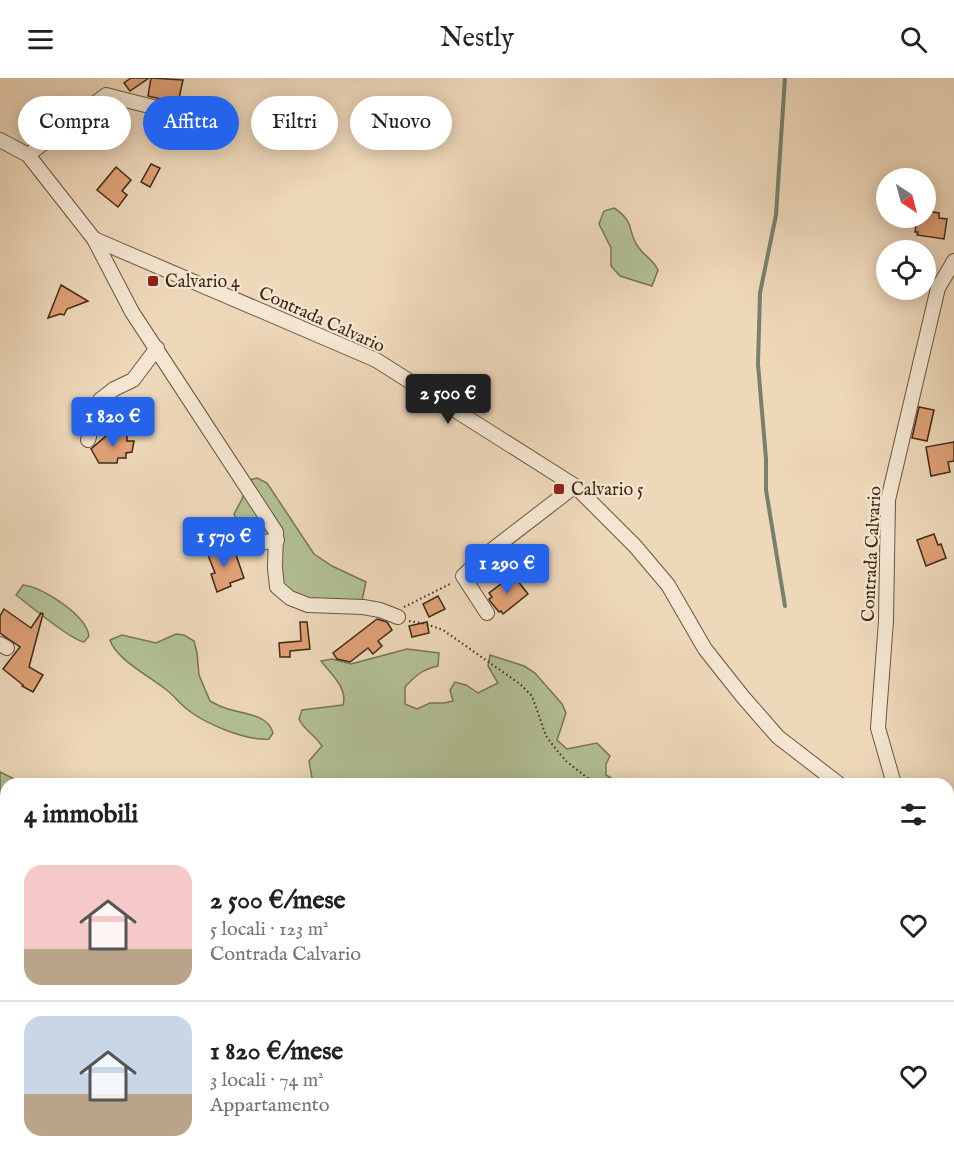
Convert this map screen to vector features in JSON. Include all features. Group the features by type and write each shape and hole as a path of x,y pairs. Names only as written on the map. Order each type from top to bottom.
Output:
{"street":[{"path":"28,155 106,95 143,104"},
{"name":"Contrada Calvario","path":"0,141 28,155 94,239 376,360 575,486 634,546 668,585 705,649 778,737 831,778"},
{"path":"94,239 132,312 276,532 277,587 290,598 308,605 380,610 398,617"},
{"name":"Contrada Calvario","path":"892,778 878,728 886,621 888,500 938,288 954,261"},
{"path":"88,440 100,400 114,389 133,380 157,348"},
{"path":"487,613 464,576 484,556 575,486"},
{"path":"239,547 277,540"}],"path":[{"path":"464,576 441,590 403,607 398,617 443,630 520,684 532,696 546,736 566,761 587,778"}],"green space":[{"path":"614,208 626,218 635,242 658,270 652,286 620,276 611,266 611,248 599,224 604,211"},
{"path":"257,478 267,483 314,554 332,566 366,582 361,605 311,603 281,589 278,535 248,543 234,514 249,480"},
{"path":"23,585 52,596 72,611 86,628 89,636 84,642 61,629 16,595"},
{"path":"176,634 184,635 194,641 199,675 210,701 225,708 261,718 273,733 269,739 238,734 215,726 196,715 119,654 110,640 122,635 156,643"},
{"path":"407,649 439,653 438,666 420,674 405,687 405,704 417,709 430,703 453,701 450,690 455,682 466,685 478,693 498,683 488,666 490,655 524,666 535,673 562,704 566,713 557,740 567,749 597,743 610,756 606,764 606,775 611,778 312,778 309,761 322,746 301,723 299,719 302,710 343,705 341,687 321,661 332,659 351,664"},
{"path":"0,772 12,778 0,778"}],"building":[{"path":"131,78 149,78 130,91 124,83"},
{"path":"151,78 183,80 180,96 148,96"},
{"path":"151,164 160,168 150,187 141,182"},
{"path":"116,167 131,180 122,191 127,195 118,207 97,190"},
{"path":"936,213 939,213 939,218 947,219 944,239 917,235 918,232 915,232 916,228 936,228"},
{"path":"61,285 88,301 67,309 64,315 48,318"},
{"path":"919,407 934,410 927,441 912,438"},
{"path":"113,430 127,432 127,441 134,441 132,452 126,453 126,458 118,458 117,463 99,463 91,449"},
{"path":"954,442 954,461 948,462 950,472 931,476 926,447"},
{"path":"934,534 946,558 926,566 917,540"},
{"path":"222,544 226,555 232,552 236,555 244,578 230,583 231,586 217,592 211,574 215,573 206,550"},
{"path":"513,575 528,594 503,614 490,601 492,597 489,593"},
{"path":"438,596 445,609 429,617 423,604"},
{"path":"4,609 31,628 41,613 43,614 29,667 43,675 33,692 22,686 3,669 20,647 0,633 0,616"},
{"path":"377,619 387,622 392,630 378,641 382,646 373,654 368,648 350,662 337,659 333,653"},
{"path":"300,622 307,622 310,649 290,651 290,657 280,657 279,643 301,641"},
{"path":"427,622 429,633 412,637 409,626"}],"waterway":[{"path":"785,78 776,215 760,293 758,364 766,459 766,490 785,606"}],"place":[{"name":"Calvario 4","path":"153,281"},
{"name":"Calvario 5","path":"559,489"}]}
